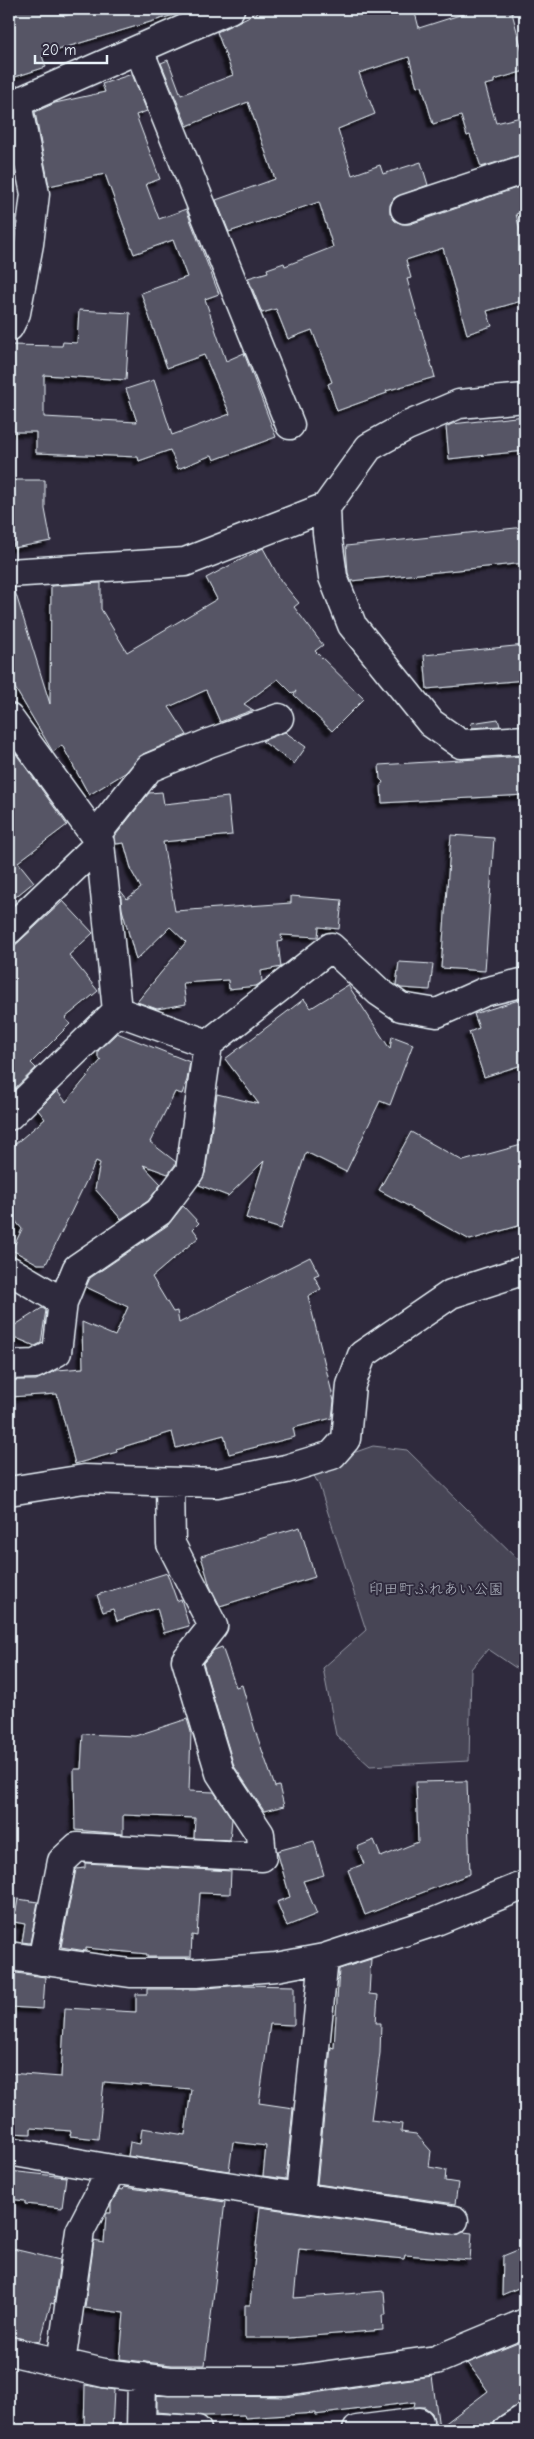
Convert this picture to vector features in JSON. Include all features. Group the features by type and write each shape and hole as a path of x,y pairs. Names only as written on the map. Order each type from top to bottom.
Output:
{"street":[{"path":"9,327 16,313 29,244 35,194 13,104 230,9"},
{"path":"139,50 290,425"},
{"path":"406,209 525,169"},
{"path":"9,573 185,562 326,507 370,447 407,426 460,404 525,398"},
{"path":"326,507 326,533 333,577 352,625 431,723 461,744 525,740"},
{"path":"9,718 98,840 117,1011"},
{"path":"9,930 98,840 149,768 209,743 279,718"},
{"path":"9,1365 35,1364 57,1352 63,1302 77,1268 159,1212 190,1171 208,1044 331,947 380,992 402,1007 437,1013 484,992 525,982"},
{"path":"117,1011 208,1044"},
{"path":"9,1116 117,1011"},
{"path":"9,1270 63,1302"},
{"path":"9,1491 84,1479 217,1483 286,1468 332,1455 346,1440 351,1385 362,1356 452,1294 525,1270"},
{"path":"42,1961 62,1861 77,1847 262,1857 260,1834 220,1773 186,1660 213,1626 171,1544 170,1483"},
{"path":"9,1956 130,1973 196,1973 276,1967 324,1958 434,1922 525,1885"},
{"path":"300,2196 324,1958"},
{"path":"9,2151 112,2169 454,2220"},
{"path":"61,2363 80,2232 112,2169"},
{"path":"9,2350 104,2373 170,2381 295,2380 436,2360 525,2323"},
{"path":"142,2377 142,2428 198,2430"},
{"path":"509,2430 525,2418"},
{"path":"357,2430 409,2425"}],"green space":[{"name":"印田町ふれあい公園","path":"373,1446 407,1450 525,1566 525,1674 488,1649 471,1669 469,1761 370,1766 336,1735 323,1668 366,1630 319,1485 310,1468"}],"building":[{"path":"9,9 61,9 64,16 87,9 176,9 177,14 42,56 46,67 9,79"},
{"path":"264,9 414,9 419,28 466,13 465,9 511,9 525,61 525,71 494,80 494,83 485,85 496,123 525,116 525,154 481,167 470,135 467,136 461,116 433,124 422,86 417,87 409,57 359,73 375,114 338,129 352,175 380,165 383,174 421,162 428,185 394,198 390,205 390,213 395,221 402,224 410,224 525,185 525,211 516,214 525,251 525,300 487,311 492,326 467,334 443,248 406,260 411,278 407,279 435,377 386,391 387,393 337,411 328,384 332,382 312,330 288,339 276,309 262,313 248,278 268,272 267,269 284,263 285,266 333,247 319,202 229,232 216,200 275,179 248,102 187,126 161,63 168,60 181,95 233,75 217,32"},
{"path":"132,74 147,111 136,115 160,179 146,184 159,219 186,209 219,294 205,299 226,361 244,353 276,437 214,460 212,455 178,469 170,450 139,461 138,457 36,453 36,432 9,432 9,345 62,346 63,342 77,343 79,310 130,313 126,380 44,375 44,417 137,422 126,389 154,380 172,435 230,414 204,355 167,368 141,293 187,277 173,240 134,254 105,174 49,186 35,112 55,103 105,92 102,84"},
{"path":"525,416 525,451 449,459 446,427 452,424"},
{"path":"9,480 45,480 45,509 51,541 14,548 9,514"},
{"path":"525,527 525,563 351,581 348,573 346,546"},
{"path":"263,548 281,581 299,603 294,607 323,645 315,651 364,699 332,731 294,695 296,691 292,693 278,679 244,704 253,710 220,722 206,690 169,707 187,735 143,754 125,773 89,795 62,745 53,752 9,678 9,588 14,588 50,704 51,586 101,583 101,609 127,652 217,599 206,578"},
{"path":"525,645 525,680 427,689 424,655"},
{"path":"498,719 500,726 472,728 471,723"},
{"path":"285,732 306,747 294,764 262,741"},
{"path":"9,744 67,825 18,862 34,882 9,902"},
{"path":"525,756 525,795 382,803 381,785 383,782 380,779 379,765"},
{"path":"162,792 164,804 228,797 232,835 163,842 175,911 291,903 291,896 342,900 339,929 319,927 318,937 281,935 282,941 278,942 281,967 261,971 262,982 256,986 229,989 228,980 183,983 186,1004 157,1009 137,1002 186,942 170,927 136,960 122,909 120,890 127,899 141,888 132,872 124,843 116,844 115,836 149,793"},
{"path":"451,835 494,838 485,971 441,968"},
{"path":"63,901 93,933 69,955 98,991 65,1018 70,1024 31,1063 36,1068 9,1094 9,951"},
{"path":"399,962 433,964 430,990 401,988 396,985"},
{"path":"348,985 390,1049 392,1036 413,1044 390,1105 380,1101 346,1172 306,1152 281,1229 246,1218 264,1161 228,1196 199,1185 205,1173 217,1094 259,1104 225,1059 304,999 311,1008"},
{"path":"525,998 525,1064 484,1077 469,1032 479,1028 474,1014"},
{"path":"117,1033 190,1062 182,1094 175,1092 150,1142 176,1162 175,1165 168,1174 143,1165 161,1184 148,1201 121,1219 95,1189 100,1163 96,1161 46,1264 38,1264 12,1250 22,1229 9,1213 9,1149 45,1119 38,1110 57,1091 66,1102 101,1060 98,1058 98,1051"},
{"path":"411,1132 463,1161 525,1144 525,1224 470,1240 379,1190"},
{"path":"183,1206 199,1223 193,1229 199,1237 152,1277 173,1312 177,1311 179,1323 310,1257 319,1274 314,1276 321,1289 308,1296 334,1401 332,1418 293,1428 295,1437 229,1454 224,1435 176,1448 172,1432 116,1449 117,1452 75,1464 57,1394 10,1397 9,1380 36,1380 57,1370 83,1368 82,1322 115,1336 128,1307 86,1287 90,1278 168,1225"},
{"path":"42,1308 46,1310 41,1343 35,1346 9,1335 9,1329"},
{"path":"300,1527 315,1577 220,1606 210,1586 201,1556"},
{"path":"167,1573 177,1601 181,1599 189,1626 164,1633 157,1608 117,1621 113,1609 103,1612 97,1595"},
{"path":"222,1647 236,1687 242,1685 255,1730 275,1787 279,1786 284,1806 264,1811 234,1766 203,1663 214,1650"},
{"path":"187,1719 191,1732 189,1791 214,1792 232,1819 230,1840 194,1838 195,1818 123,1815 123,1834 75,1830 74,1769 81,1769 83,1734 135,1736"},
{"path":"467,1781 470,1874 365,1915 348,1870 364,1864 357,1847 374,1840 381,1857 418,1842 416,1782"},
{"path":"314,1841 324,1875 303,1881 317,1914 287,1926 277,1902 290,1897 277,1851"},
{"path":"85,1863 231,1871 230,1894 200,1893 197,1936 192,1935 191,1957 147,1957 147,1954 86,1948 86,1951 61,1947 76,1869 85,1868"},
{"path":"18,1899 38,1902 30,1943 22,1942 25,1924 14,1922"},
{"path":"371,1959 369,1994 378,1995 376,2023 381,2023 380,2053 371,2120 402,2124 401,2132 416,2134 431,2151 429,2167 446,2170 445,2181 458,2183 455,2204 317,2184 331,2047 334,2048 339,1969"},
{"path":"9,1972 45,1977 43,2009 9,2007"},
{"path":"240,1985 294,1986 294,2025 270,2024 259,2103 293,2108 286,2179 263,2176 266,2146 233,2142 229,2171 128,2156 130,2142 140,2144 142,2128 185,2135 191,2089 104,2082 98,2139 70,2136 71,2131 31,2128 31,2134 9,2133 9,2073 61,2077 65,2008 136,2012 136,1994 147,1994 147,1989 196,1989"},
{"path":"9,2171 66,2177 62,2208 25,2204 25,2201 9,2199"},
{"path":"124,2187 225,2202 205,2365 171,2365 120,2359 124,2313 85,2308 94,2241 104,2243 106,2215 111,2213 111,2204 119,2189 123,2190"},
{"path":"260,2207 452,2235 463,2232 472,2233 470,2260 405,2255 404,2259 299,2249 294,2298 384,2291 386,2315 382,2315 383,2330 289,2338 245,2338 245,2305 250,2305"},
{"path":"525,2247 525,2285 502,2295 503,2256"},
{"path":"9,2248 60,2260 54,2304 51,2303 40,2342 9,2336 9,2319 14,2300 9,2299"},
{"path":"518,2343 525,2353 525,2403 517,2405 500,2416 494,2422 493,2430 432,2430 434,2420 432,2413 425,2407 414,2407 415,2402 315,2415 315,2413 245,2418 244,2415 204,2416 157,2412 157,2395 286,2397 432,2376 439,2428 488,2391 468,2363"},
{"path":"85,2385 114,2390 112,2430 84,2430"}]}
